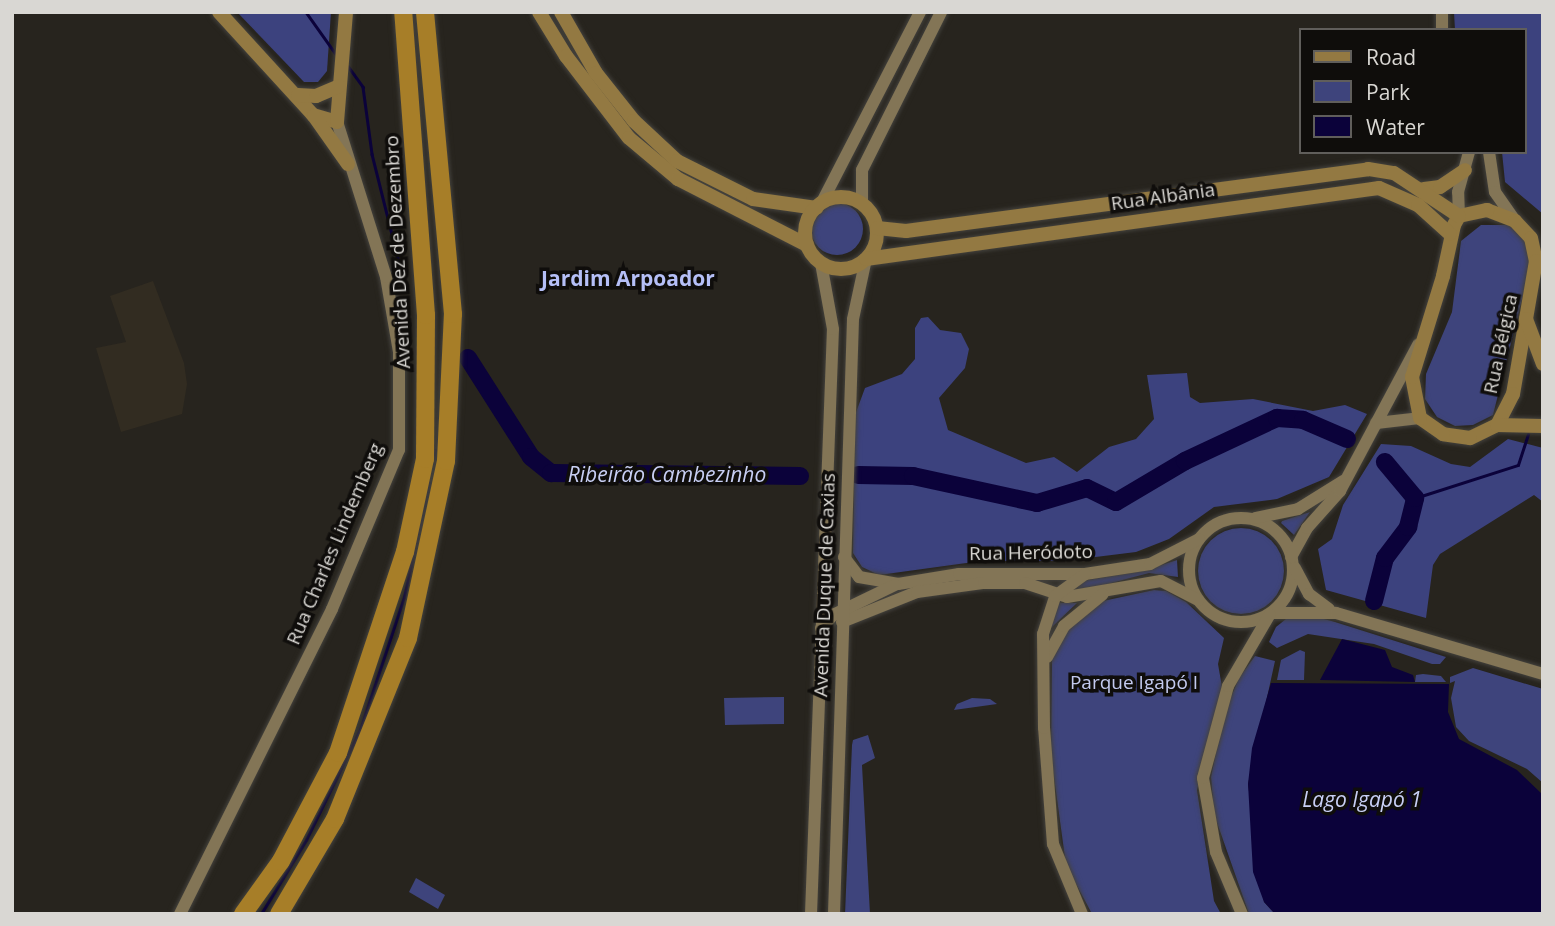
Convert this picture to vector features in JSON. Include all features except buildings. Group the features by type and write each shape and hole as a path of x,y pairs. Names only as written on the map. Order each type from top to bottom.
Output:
{"highway":[{"name":"Avenida Dez de Dezembro","path":"243,914 281,861 338,753 389,604 425,458 426,315 403,12"},
{"path":"279,914 335,820 404,650 429,556 446,461 453,314 425,12"}],"main road":[{"path":"219,12 298,95 348,164"},
{"path":"313,115 337,122 346,12"},
{"path":"539,12 566,56 629,138 678,179 807,245 821,263 842,269 866,259 873,250 877,228 862,204 862,170 941,12"},
{"path":"561,12 596,73 634,121 677,161 753,199 818,206 842,197 862,204"},
{"path":"807,245 806,225 920,12"},
{"path":"298,95 316,96 339,84"},
{"path":"863,120 881,129"},
{"name":"Rua Charles Lindemberg","path":"180,914 332,609 399,450 399,352 386,277 348,164 337,122"},
{"path":"852,141 871,151"},
{"path":"1242,914 1216,852 1203,778 1228,686 1271,613 1291,586 1292,559 1307,528 1346,478 1418,345 1443,276 1450,234 1460,216 1458,192 1469,154"},
{"name":"Rua Bélgica","path":"1489,154 1495,192 1515,221 1531,238 1536,261 1513,394 1497,425"},
{"name":"Rua Albânia","path":"877,228 906,231 1368,169 1394,173 1424,189"},
{"path":"1424,189 1440,187 1465,170"},
{"name":"Rua Albânia","path":"866,259 1379,188 1418,205 1450,234"},
{"path":"1424,189 1460,216 1487,210 1515,221"},
{"name":"Avenida Duque de Caxias","path":"834,914 839,616 844,556 853,318 866,259"},
{"name":"Avenida Duque de Caxias","path":"811,914 833,328 821,263"},
{"path":"1525,317 1543,363"},
{"path":"1418,345 1412,377 1420,418"},
{"path":"1376,423 1420,418 1443,434 1470,438 1497,425 1543,426"},
{"path":"1346,478 1298,509 1221,522 1199,539 1189,573 1198,600 1227,621 1246,622 1271,613 1336,613 1543,674"},
{"path":"1248,519 1273,530 1292,559 1309,594 1336,613"},
{"name":"Rua Heródoto","path":"898,584 959,574 1085,574 1150,564 1199,539"},
{"path":"844,556 859,577 898,584"},
{"path":"1043,634 1055,596 1085,574"},
{"path":"1011,581 1039,599 1053,844 1082,914"},
{"name":"Rua Heródoto","path":"839,616 917,592 1011,581 1055,596 1077,596 1122,584 1168,582 1198,600"},
{"path":"821,628 898,584"},
{"path":"1044,671 1050,647 1064,626 1096,597 1122,584"},
{"path":"821,604 839,616"}],"shaded area":[{"path":"237,12 331,12 327,71 318,82 304,82"},
{"path":"1454,12 1543,12 1543,214 1505,182 1502,154 1527,154 1527,28 1455,28"},
{"path":"153,281 184,363 187,384 182,414 121,432 96,348 126,342 110,296"},
{"path":"928,317 940,330 961,333 969,349 965,368 939,398 948,430 1026,463 1054,457 1077,472 1109,447 1136,439 1154,419 1147,375 1187,373 1190,397 1200,403 1253,399 1313,411 1345,405 1367,414 1329,477 1277,499 1214,507 1169,539 1136,552 1063,561 981,561 879,575 862,567 853,553 855,415 865,388 902,374 915,359 915,328 921,318"},
{"path":"1508,439 1543,448 1543,502 1534,495 1440,554 1433,565 1426,618 1326,590 1318,549 1332,539 1343,505 1381,444 1411,446 1451,464 1470,467"}],"green space":[{"path":"837,203 847,205 855,211 861,219 861,239 855,247 847,253 837,255 827,253 819,247 813,239 811,229 813,219 819,211 827,205"},
{"path":"1481,225 1509,225 1530,244 1529,271 1493,415 1473,425 1455,426 1437,417 1425,399 1426,374 1452,312 1461,241"},
{"path":"1310,512 1294,535 1281,523 1282,521"},
{"path":"1241,528 1257,532 1271,541 1280,555 1284,571 1280,587 1271,601 1257,610 1241,614 1225,610 1211,601 1202,587 1198,571 1202,555 1211,541 1225,532"},
{"path":"1177,560 1178,577 1149,573 1085,590 1067,590 1082,581 1143,571"},
{"name":"Parque Igapó I","path":"1154,590 1166,591 1186,602 1224,638 1218,664 1222,687 1197,790 1214,901 1221,914 1092,914 1066,865 1051,755 1052,653 1070,626 1103,601"},
{"path":"1057,603 1077,603 1052,627 1051,626"},
{"path":"1320,618 1446,657 1440,664 1432,664 1374,644 1308,634 1277,648 1269,642 1276,627 1286,619"},
{"path":"1300,650 1305,652 1304,680 1277,680 1281,660"},
{"name":"Parque Igapó I","path":"1255,656 1275,661 1248,784 1264,902 1275,914 1249,914 1214,814 1211,777 1224,714 1239,678"},
{"path":"1473,668 1543,689 1543,783 1527,769 1469,741 1456,727 1451,698 1455,681 1450,683 1450,677"},
{"path":"1416,675 1441,676 1446,682 1415,682"},
{"path":"784,697 784,724 725,725 724,698"},
{"path":"972,698 990,699 997,704 954,710 957,704"},
{"path":"868,735 875,758 862,765 870,914 845,914 852,745 853,740"},
{"path":"416,878 445,895 438,909 409,892"}],"water":[{"path":"1342,639 1385,650 1392,667 1413,675 1415,682 1320,680"},
{"name":"Lago Igapó 1","path":"1271,683 1449,684 1448,712 1459,739 1517,770 1543,795 1543,914 1275,914 1264,902 1253,872 1248,784 1252,748"}],"waterway":[{"path":"306,12 338,57"},
{"path":"348,66 363,87 372,154 401,270"},
{"name":"Ribeirão Cambezinho","path":"468,358 531,457 551,473 800,476"},
{"name":"Ribeirão Cambezinho","path":"858,475 913,476 1037,503 1087,488 1116,502 1185,461 1277,418 1303,420 1347,439"},
{"path":"1415,498 1518,465 1528,435"},
{"path":"433,460 435,450"},
{"name":"Ribeirão Cambezinho","path":"1374,601 1385,558 1408,527 1415,498 1385,462"},
{"path":"261,914 306,840 360,730 404,597 429,483"}],"district":[{"name":"Jardim Arpoador","path":"628,278"}]}
